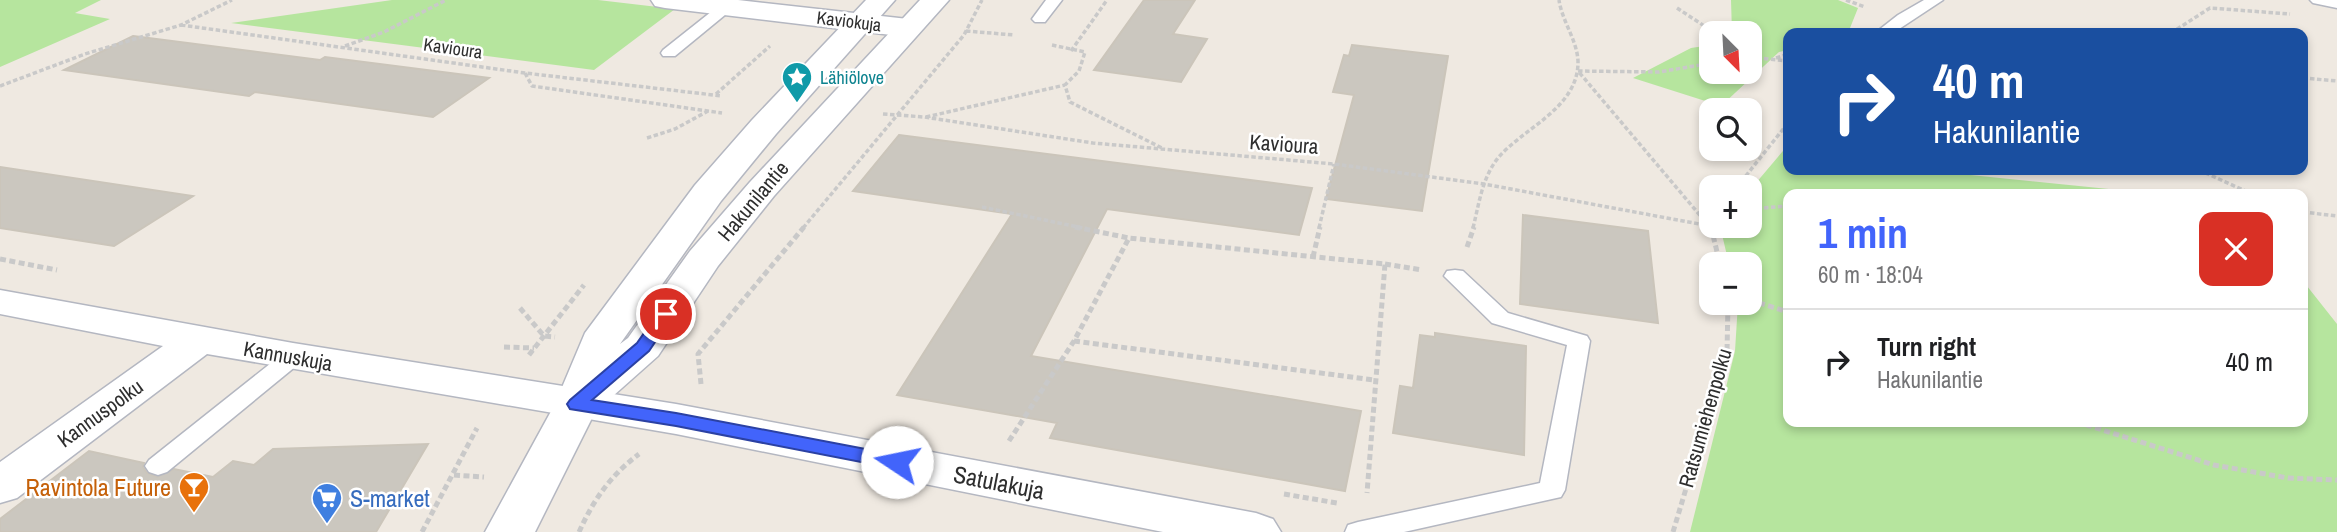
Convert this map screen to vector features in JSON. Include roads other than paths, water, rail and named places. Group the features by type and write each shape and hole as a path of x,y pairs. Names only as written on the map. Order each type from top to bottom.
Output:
{"street":[{"name":"Kaviokuja","path":"665,0 726,7 869,11 908,28"},
{"name":"Hakunilantie","path":"577,404 643,347 704,259 762,188 935,0"},
{"name":"Hakunilantie","path":"510,532 577,404 600,342 708,193 869,11"},
{"name":"Kannuskuja","path":"0,302 293,357 577,404"},
{"name":"Kannuspolku","path":"0,486 199,340"},
{"name":"Satulakuja","path":"577,404 676,419 1256,532"}],"lane":[{"path":"1040,19 1054,0"},
{"path":"1890,28 1935,0"},
{"path":"2318,0 2337,3"},
{"path":"669,53 726,7"},
{"path":"1358,532 1552,490 1579,341 1500,318 1455,276"},
{"path":"158,466 293,357"}],"place":[{"name":"Lähiölove","path":"797,104"},
{"name":"Ravintola Future","path":"194,514"},
{"name":"S-market","path":"327,525"}]}
